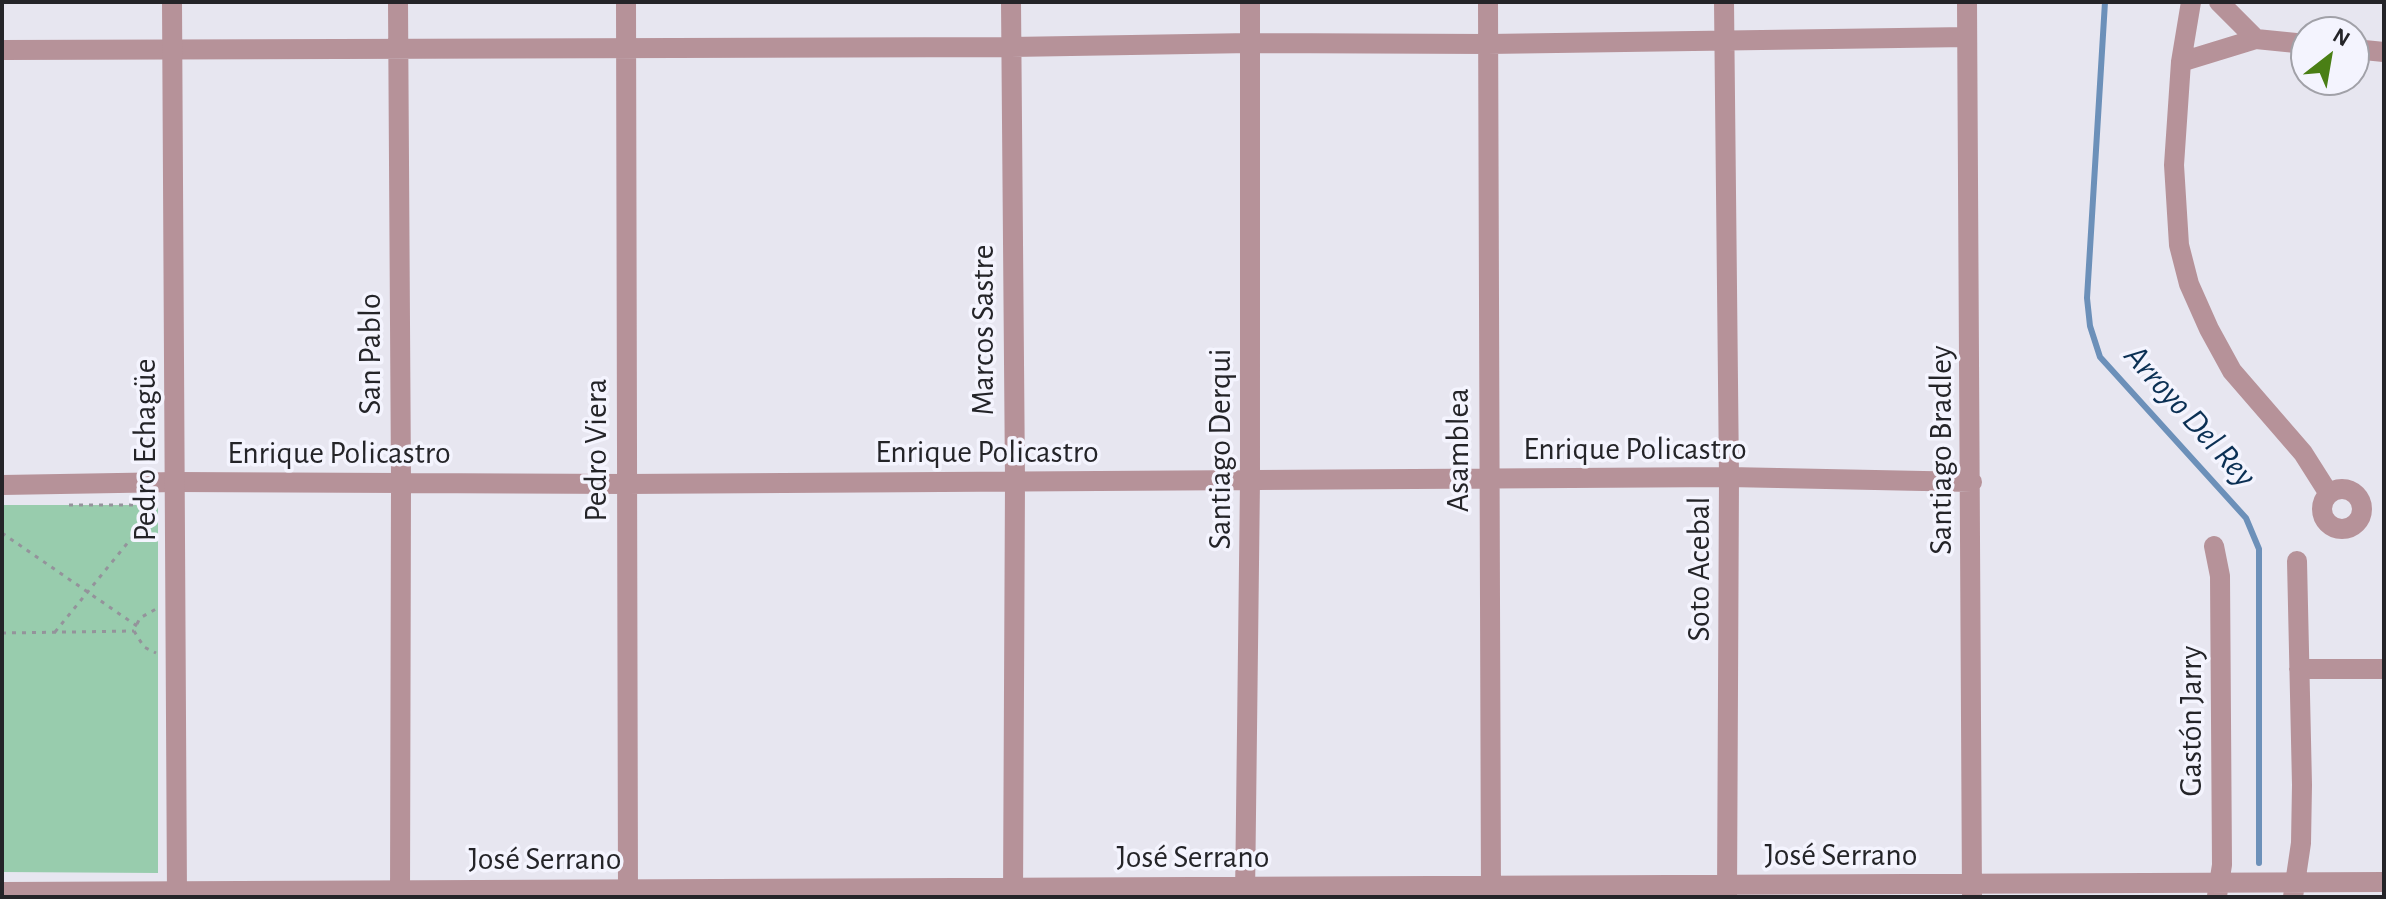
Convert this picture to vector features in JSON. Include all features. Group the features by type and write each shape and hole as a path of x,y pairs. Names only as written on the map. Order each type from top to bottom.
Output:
{"street":[{"name":"Pedro Echagüe","path":"172,2 177,894"},
{"name":"San Pablo","path":"398,2 400,893"},
{"name":"Pedro Viera","path":"626,2 628,893"},
{"name":"Marcos Sastre","path":"1011,2 1015,481 1013,892"},
{"name":"Santiago Derqui","path":"1245,892 1250,481 1250,2"},
{"name":"Asamblea","path":"1488,2 1491,891"},
{"name":"Soto Acebal","path":"1724,2 1729,477 1727,891"},
{"name":"Santiago Bradley","path":"1967,2 1972,891"},
{"path":"2191,2 2181,62 2174,177 2179,245 2189,284 2232,371 2303,453 2329,494"},
{"path":"2219,2 2256,39"},
{"path":"2,50 1488,44 1967,37"},
{"path":"2181,62 2256,39 2290,42"},
{"name":"Enrique Policastro","path":"2,485 1729,477 1972,482"},
{"name":"Gastón Jarry","path":"2214,546 2220,576 2219,890"},
{"path":"2294,889 2302,814 2297,561"},
{"path":"2299,669 2384,669"},
{"name":"José Serrano","path":"2,892 2219,890 2294,889 2384,882"}],"path":[{"path":"65,505 158,505"},
{"path":"158,505 158,520"},
{"path":"55,632 158,505"},
{"path":"2,533 137,626"},
{"path":"134,631 140,618 158,607 158,623"},
{"path":"2,633 134,631"},
{"path":"134,631 144,647 158,654"}],"green space":[{"path":"2,505 158,505 158,873 2,872"}],"waterway":[{"name":"Arroyo Del Rey","path":"2105,2 2087,298 2090,326 2100,357 2246,518 2259,549 2259,863"}]}
